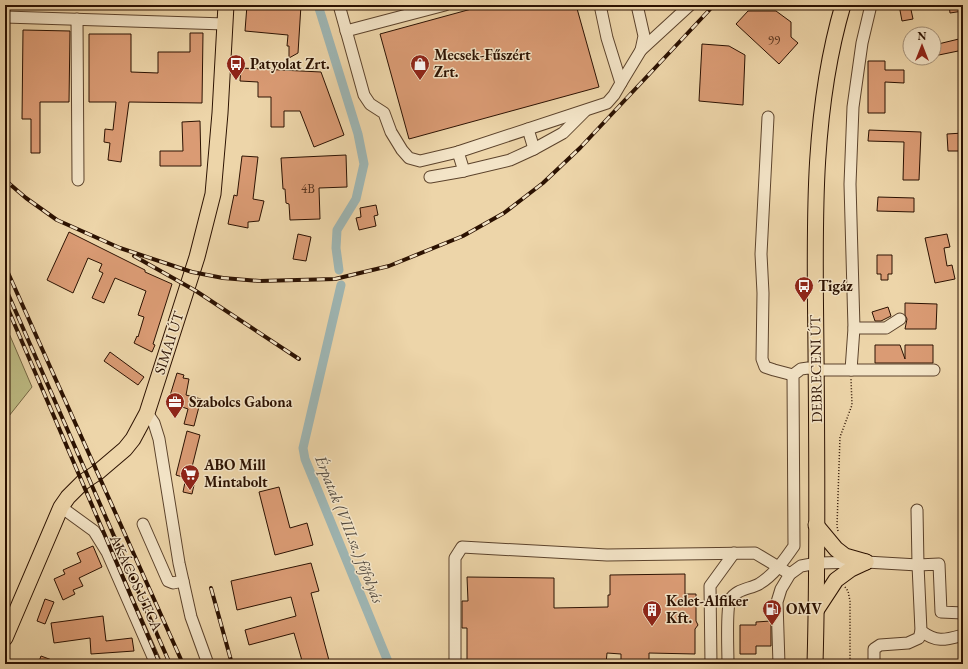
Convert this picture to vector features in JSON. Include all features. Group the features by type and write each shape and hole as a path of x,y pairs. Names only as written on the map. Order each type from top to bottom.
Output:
{"main road":[{"name":"SIMAI ÚT","path":"5,638 61,507 68,497 83,482 98,472 125,449 133,439 147,413 197,257 213,194 220,113 226,5"},
{"name":"DEBRECENI ÚT","path":"815,664 817,608 816,242 819,141 827,75 835,32 843,5"},
{"path":"816,525 836,549 846,556 866,562"},
{"path":"817,608 836,580 851,569 866,562"}],"street":[{"path":"339,5 364,95 370,104 384,113 391,132 402,150 409,158 420,161 458,152 607,103 614,95 641,50 690,5"},
{"path":"346,31 444,5"},
{"path":"600,5 607,38 621,83"},
{"path":"637,5 644,36 641,50"},
{"path":"851,370 854,328 850,184 853,107 862,43 871,5"},
{"path":"5,17 225,24"},
{"path":"77,19 78,180"},
{"path":"430,177 510,160 563,133 587,110"},
{"path":"768,117 761,254 763,293 762,359 765,367 793,375"},
{"path":"528,129 534,149"},
{"path":"458,152 464,171"},
{"path":"854,328 886,328 900,319"},
{"path":"793,375 801,369 808,368 816,370 934,370"},
{"path":"728,664 728,608 730,599 737,593 759,584 778,566 794,546 793,375"},
{"path":"147,413 154,423 159,439 183,581 191,617 208,664"},
{"name":"AKÁCOS UTCA","path":"61,507 94,531 107,552 156,664"},
{"path":"874,664 874,649 880,644 908,643 919,638 921,631 917,510"},
{"path":"143,524 168,581 173,583 183,581"},
{"path":"455,664 455,558 462,547 607,555 756,553 790,574"},
{"path":"711,664 710,586 734,553"},
{"path":"779,664 777,602 781,588 790,574 801,566 816,563 866,562 918,565 939,564 941,612 963,612"},
{"path":"921,631 930,637 939,640 963,635"}],"path":[{"path":"838,532 840,437 852,405 851,370"},
{"path":"836,580 848,591 850,601 850,664"}],"shaded area":[{"path":"5,324 32,387 5,421"}],"building":[{"path":"247,5 301,5 298,53 289,58 289,46 287,46 288,35 245,31"},
{"path":"486,5 576,5 599,87 409,139 380,34"},
{"path":"899,5 910,5 913,19 902,21"},
{"path":"949,5 963,5 963,11 950,13"},
{"path":"748,11 776,11 791,22 791,37 798,43 779,64 736,24"},
{"path":"23,30 70,31 69,102 40,102 40,153 31,153 31,119 22,119"},
{"path":"190,33 203,33 202,103 129,102 121,162 108,160 110,143 104,142 105,129 113,130 116,102 89,102 89,34 131,34 131,72 158,73 158,52 190,52"},
{"path":"963,38 963,50 942,54 942,43"},
{"path":"702,44 729,46 745,55 743,105 699,101"},
{"path":"868,61 885,61 885,70 904,70 904,83 885,82 885,113 868,113"},
{"path":"241,68 321,72 344,135 314,147 300,111 284,111 284,127 271,127 271,97 258,97 258,82 240,81"},
{"path":"200,121 201,166 160,166 160,151 183,151 182,122"},
{"path":"869,130 921,132 919,180 903,180 904,142 868,141"},
{"path":"963,133 963,151 948,151 947,134"},
{"path":"346,155 347,187 319,188 320,219 290,220 289,204 286,203 285,189 283,189 281,158"},
{"path":"242,156 258,157 253,199 264,201 259,221 248,222 248,228 228,224 234,195 237,196"},
{"path":"878,197 914,198 914,212 877,211"},
{"path":"376,205 378,215 374,216 376,226 359,230 356,218 361,217 360,208"},
{"path":"69,232 145,270 145,272 172,284 153,344 155,345 152,352 134,343 137,336 138,337 144,317 138,315 146,291 115,278 104,303 92,298 103,273 99,271 102,264 88,258 73,293 47,280"},
{"path":"298,234 311,237 306,261 293,259"},
{"path":"947,234 950,247 944,248 947,266 952,265 955,279 935,283 925,238"},
{"path":"877,255 892,255 892,274 888,274 888,280 881,280 881,274 877,274"},
{"path":"905,303 937,304 936,329 905,329 907,319 905,315"},
{"path":"888,307 891,316 881,321 875,321 872,312"},
{"path":"875,345 900,345 905,359 905,345 933,345 933,363 875,363"},
{"path":"110,352 144,377 138,385 104,361"},
{"path":"177,373 184,375 183,378 189,379 186,395 201,399 194,426 184,424 188,409 168,402"},
{"path":"187,431 200,435 189,479 176,475"},
{"path":"185,482 194,485 192,494 183,492"},
{"path":"279,487 290,528 307,523 313,545 275,555 259,492"},
{"path":"93,546 102,567 79,578 83,586 73,590 75,594 63,600 54,579 65,574 63,570 81,562 77,553"},
{"path":"311,563 319,591 311,593 330,664 303,664 294,633 249,645 245,630 296,616 291,597 237,610 231,581"},
{"path":"685,574 685,594 696,594 696,621 698,625 695,629 695,654 649,653 649,664 621,664 621,654 607,653 606,664 467,664 467,628 462,628 462,601 468,601 467,577 554,578 554,608 608,607 608,595 610,595 610,575"},
{"path":"45,599 54,602 45,624 37,621"},
{"path":"103,616 106,641 132,638 134,651 91,654 90,638 54,643 51,623"},
{"path":"771,621 771,646 756,646 756,654 740,654 740,625 756,625 756,622"},
{"path":"41,656 60,663 60,664 38,664"}],"waterway":[{"name":"Érpatak (VIII.sz.) főfolyás","path":"318,5 358,134 364,164 356,199 337,230 336,248 339,270"},
{"name":"Érpatak (VIII.sz.) főfolyás","path":"341,285 303,448 305,459 389,664"}],"railway":[{"path":"5,180 26,198 57,220 120,248 192,272 223,278 260,281 335,279 389,266 463,236 504,213 543,183 580,148 714,5"},
{"path":"134,256 196,291 299,359"},
{"path":"5,266 183,664"},
{"path":"5,287 170,664"},
{"path":"5,302 160,664"},
{"path":"211,588 232,664"}],"place":[{"name":"Patyolat Zrt.","path":"236,81"},
{"name":"Mecsek-Fűszért Zrt.","path":"420,81"},
{"name":"Tigáz","path":"804,303"},
{"name":"Szabolcs Gabona","path":"175,419"},
{"name":"ABO Mill Mintabolt","path":"190,491"},
{"name":"OMV","path":"772,626"},
{"name":"Kelet-Alfiker Kft.","path":"652,627"}]}
